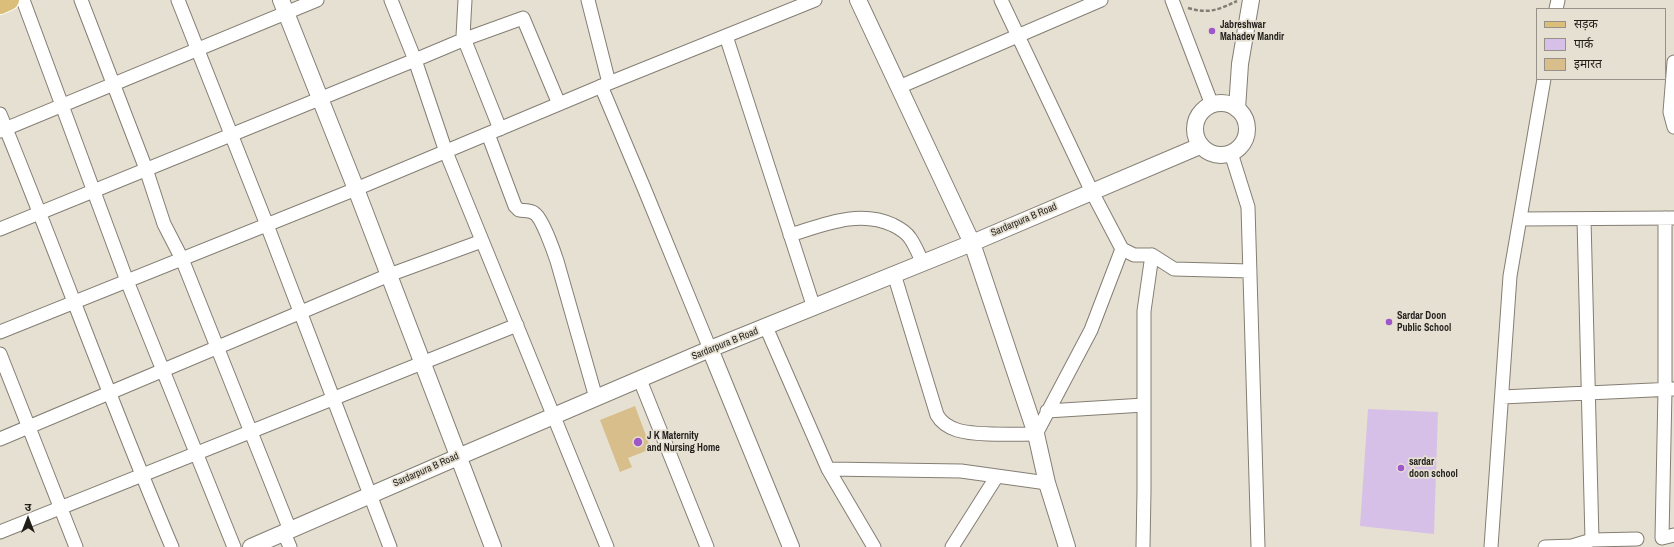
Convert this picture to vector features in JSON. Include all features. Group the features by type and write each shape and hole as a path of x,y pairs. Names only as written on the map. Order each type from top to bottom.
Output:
{"main road":[{"path":"0,4 9,0"}],"street":[{"path":"23,0 127,281 234,547"},
{"path":"81,0 146,169 164,224 182,259 250,432 288,537"},
{"path":"178,0 390,547"},
{"path":"3,130 197,49 284,6 317,0"},
{"path":"391,0 415,60 446,152 607,547"},
{"path":"465,0 464,36 494,131 515,206 519,210 532,211 536,214 550,243 557,261 596,398"},
{"path":"588,0 605,85 644,188 791,547"},
{"path":"0,332 356,189 558,104 815,0"},
{"path":"858,0 972,243 1036,434 1047,483 1067,547"},
{"path":"1001,0 1092,192 1122,249 1134,255 1152,255 1174,269 1250,271"},
{"path":"1172,0 1212,105"},
{"path":"1237,109 1240,64 1251,0"},
{"path":"899,87 1095,1"},
{"path":"284,6 356,189 493,547"},
{"path":"0,229 465,39 523,18 558,104"},
{"path":"726,36 814,308"},
{"path":"1674,62 1670,112 1674,126"},
{"path":"1491,547 1510,276 1544,80"},
{"path":"1220,103 1229,104 1243,115 1246,124 1244,141 1231,153 1214,155 1200,146 1196,139 1194,131 1195,122 1202,112 1212,105 1220,103"},
{"path":"0,114 3,130 40,213 141,476 172,547"},
{"name":"Sardarpura B Road","path":"251,547 288,537 369,495 710,349 972,243 1200,146"},
{"path":"1231,153 1248,207 1258,547"},
{"path":"790,235 838,220 853,218 881,221 900,229 910,237 923,263"},
{"path":"1520,219 1669,218 1670,390 1662,538 1674,535"},
{"path":"1584,219 1592,540"},
{"path":"0,439 389,275 482,241"},
{"path":"1036,434 1091,330 1122,249"},
{"path":"1142,547 1144,311 1152,255"},
{"path":"894,274 937,415 940,420 957,430 1036,434"},
{"path":"0,532 517,326"},
{"path":"766,327 828,469 874,547"},
{"path":"0,354 76,547"},
{"path":"640,380 707,547"},
{"path":"1502,397 1670,390"},
{"path":"1047,411 1144,405"},
{"path":"828,469 962,471 1047,483"},
{"path":"952,547 997,476"},
{"path":"1545,547 1572,546 1592,540 1637,539"}],"path":[{"path":"1184,7 1201,12 1218,11 1238,0"}],"green space":[{"path":"1368,409 1438,412 1434,534 1360,526"}],"building":[{"path":"635,406 651,449 628,458 632,467 620,472 600,420"}],"place":[{"name":"Jabreshwar Mahadev Mandir","path":"1212,31"},
{"name":"Sardar Doon Public School","path":"1389,322"},
{"name":"J K Maternity and Nursing Home","path":"638,442"},
{"name":"sardar doon school","path":"1401,468"}]}
